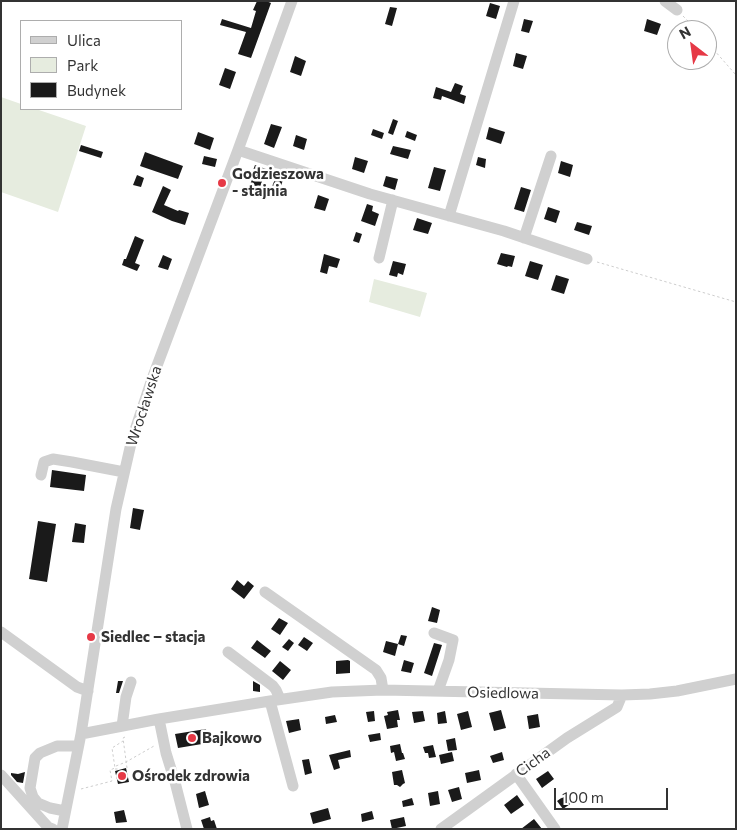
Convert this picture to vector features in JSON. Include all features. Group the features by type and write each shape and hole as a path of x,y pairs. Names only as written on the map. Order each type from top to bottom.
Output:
{"street":[{"name":"Wrocławska","path":"62,829 81,734 116,509 132,439 292,1"},
{"path":"449,216 514,1"},
{"path":"666,1 677,10"},
{"path":"238,150 370,194 504,231 587,259"},
{"path":"524,238 551,156"},
{"path":"379,258 393,200"},
{"path":"41,475 44,462 53,459 124,472"},
{"path":"265,592 376,670 381,678 383,690"},
{"path":"1,632 77,687 88,691"},
{"path":"434,633 453,640 449,660 438,692"},
{"path":"228,652 276,690 275,700 293,786"},
{"name":"Osiedlowa","path":"81,734 125,731 159,719 332,692 383,690 622,695 650,694 736,679"},
{"path":"125,731 126,697 131,682"},
{"name":"Cicha","path":"441,829 567,738 617,707 622,695"},
{"path":"159,719 187,829"},
{"path":"65,811 50,808 38,803 33,798 30,788 35,758 40,753 56,746 78,746"},
{"path":"516,774 555,829"},
{"path":"1,775 48,827 52,829"}],"path":[{"path":"677,10 687,20"},
{"path":"717,53 736,75"},
{"path":"587,259 736,302"},
{"path":"125,731 122,738 127,768"},
{"path":"115,767 112,748 123,741"},
{"path":"74,790 112,782 110,770 164,741"},
{"path":"115,767 115,769 119,768 119,770"}],"green space":[{"path":"1,97 20,104 20,110 39,110 86,126 58,212 1,192"},
{"path":"374,279 427,293 420,317 369,302"}],"building":[{"path":"257,1 271,3 251,58 238,54 246,32 220,25 222,19 251,28 256,11 253,10"},
{"path":"490,3 500,6 496,19 486,16"},
{"path":"390,7 397,8 392,26 385,24"},
{"path":"524,19 533,21 529,33 521,31"},
{"path":"647,19 661,24 657,35 644,31"},
{"path":"516,53 527,56 523,69 513,66"},
{"path":"295,56 306,61 301,76 290,72"},
{"path":"225,68 236,72 230,89 219,85"},
{"path":"455,83 463,86 460,94 466,96 464,104 442,96 441,100 433,98 436,87 451,92"},
{"path":"393,119 398,121 393,135 388,133"},
{"path":"271,124 282,127 274,148 264,144"},
{"path":"489,127 505,132 501,144 486,139"},
{"path":"373,129 384,133 382,139 371,135"},
{"path":"407,131 417,135 415,141 405,137"},
{"path":"198,132 214,138 210,150 194,144"},
{"path":"296,135 307,139 304,150 293,146"},
{"path":"81,145 103,152 101,158 79,151"},
{"path":"393,146 411,150 408,159 390,154"},
{"path":"145,152 183,166 178,179 140,166"},
{"path":"204,156 217,159 215,167 202,164"},
{"path":"355,157 368,161 364,173 352,169"},
{"path":"478,157 486,159 485,168 476,165"},
{"path":"561,161 573,165 570,177 558,173"},
{"path":"255,165 266,169 257,197 247,193 254,174 252,173"},
{"path":"434,167 446,170 440,191 428,188"},
{"path":"137,175 144,178 141,187 133,185"},
{"path":"386,176 398,179 395,190 383,186"},
{"path":"276,177 283,180 278,194 270,191"},
{"path":"163,186 171,190 164,205 189,213 185,225 152,212"},
{"path":"521,187 531,190 524,212 514,209"},
{"path":"318,195 329,199 325,211 314,208"},
{"path":"367,204 373,206 372,211 379,214 375,226 361,221"},
{"path":"548,207 560,211 556,223 544,219"},
{"path":"417,218 432,223 428,234 413,230"},
{"path":"577,222 592,226 589,235 574,230"},
{"path":"356,232 362,234 359,243 353,241"},
{"path":"135,236 144,240 135,263 140,265 137,271 122,265"},
{"path":"501,253 515,256 512,267 497,264"},
{"path":"324,254 340,259 337,268 329,266 327,274 320,272"},
{"path":"163,255 172,259 168,270 158,267"},
{"path":"393,261 406,264 403,275 398,273 397,277 389,275"},
{"path":"530,261 543,265 538,280 525,276"},
{"path":"556,275 569,279 564,294 551,290"},
{"path":"52,470 86,475 84,491 50,487"},
{"path":"133,508 144,510 140,530 130,528"},
{"path":"38,521 56,524 47,582 29,579"},
{"path":"75,523 86,525 84,543 72,542"},
{"path":"237,580 244,586 248,581 254,586 244,599 231,589"},
{"path":"432,607 440,610 437,623 428,621"},
{"path":"279,618 288,623 280,635 271,629"},
{"path":"401,635 407,636 404,646 398,644"},
{"path":"304,637 313,643 307,651 298,645"},
{"path":"289,639 294,643 288,651 282,647"},
{"path":"257,640 271,651 265,658 251,648"},
{"path":"386,641 398,644 395,656 383,652"},
{"path":"434,643 442,645 432,676 424,673"},
{"path":"404,660 414,663 411,673 401,671"},
{"path":"280,661 291,670 283,680 272,671"},
{"path":"336,661 350,661 350,673 336,674"},
{"path":"118,681 123,681 119,693 116,693"},
{"path":"253,681 260,685 260,692 253,691"},
{"path":"398,710 400,720 397,720 398,727 387,729 384,716 388,715 387,712"},
{"path":"501,710 506,728 494,731 489,713"},
{"path":"374,711 375,721 368,722 366,712"},
{"path":"423,711 425,721 414,723 412,712"},
{"path":"445,711 447,723 438,724 437,713"},
{"path":"468,711 472,727 461,730 457,714"},
{"path":"538,714 540,727 529,729 527,716"},
{"path":"335,715 337,722 326,724 325,717"},
{"path":"299,719 301,730 289,733 286,721"},
{"path":"206,729 208,743 178,748 175,734"},
{"path":"380,733 381,740 370,742 368,735"},
{"path":"455,738 457,750 448,751 446,740"},
{"path":"400,744 405,759 396,761 394,752 391,753 390,746"},
{"path":"433,745 436,757 429,758 428,753 425,753 423,747"},
{"path":"350,750 351,757 338,760 340,768 334,770 329,755"},
{"path":"452,752 454,761 441,764 439,755"},
{"path":"502,752 504,760 493,763 490,756"},
{"path":"309,759 312,773 305,775 302,760"},
{"name":"Ośrodek zdrowia","path":"126,768 129,782 118,784 115,771"},
{"path":"402,770 405,783 400,787 394,785 392,772"},
{"path":"479,770 481,780 467,783 465,773"},
{"path":"548,771 554,779 542,788 536,779"},
{"path":"25,772 23,783 17,782 11,775 11,773"},
{"path":"459,787 462,799 452,802 448,790"},
{"path":"205,791 209,805 199,808 196,794"},
{"path":"438,791 440,804 430,806 428,793"},
{"path":"567,794 573,802 563,809 557,801"},
{"path":"517,795 524,805 511,814 504,805"},
{"path":"412,798 414,805 403,807 402,801"},
{"path":"328,808 331,819 313,824 310,813"},
{"path":"124,810 127,822 116,823 114,812"},
{"path":"372,811 374,819 362,822 361,814"},
{"path":"210,817 211,821 214,820 217,829 204,829 201,820"},
{"path":"404,817 406,826 392,829 390,820"},
{"path":"534,819 542,829 521,829"}],"place":[{"name":"Godzieszowa - stajnia","path":"222,183"},
{"name":"Siedlec – stacja","path":"91,637"},
{"name":"Bajkowo","path":"192,738"},
{"name":"Ośrodek zdrowia","path":"122,776"}]}
